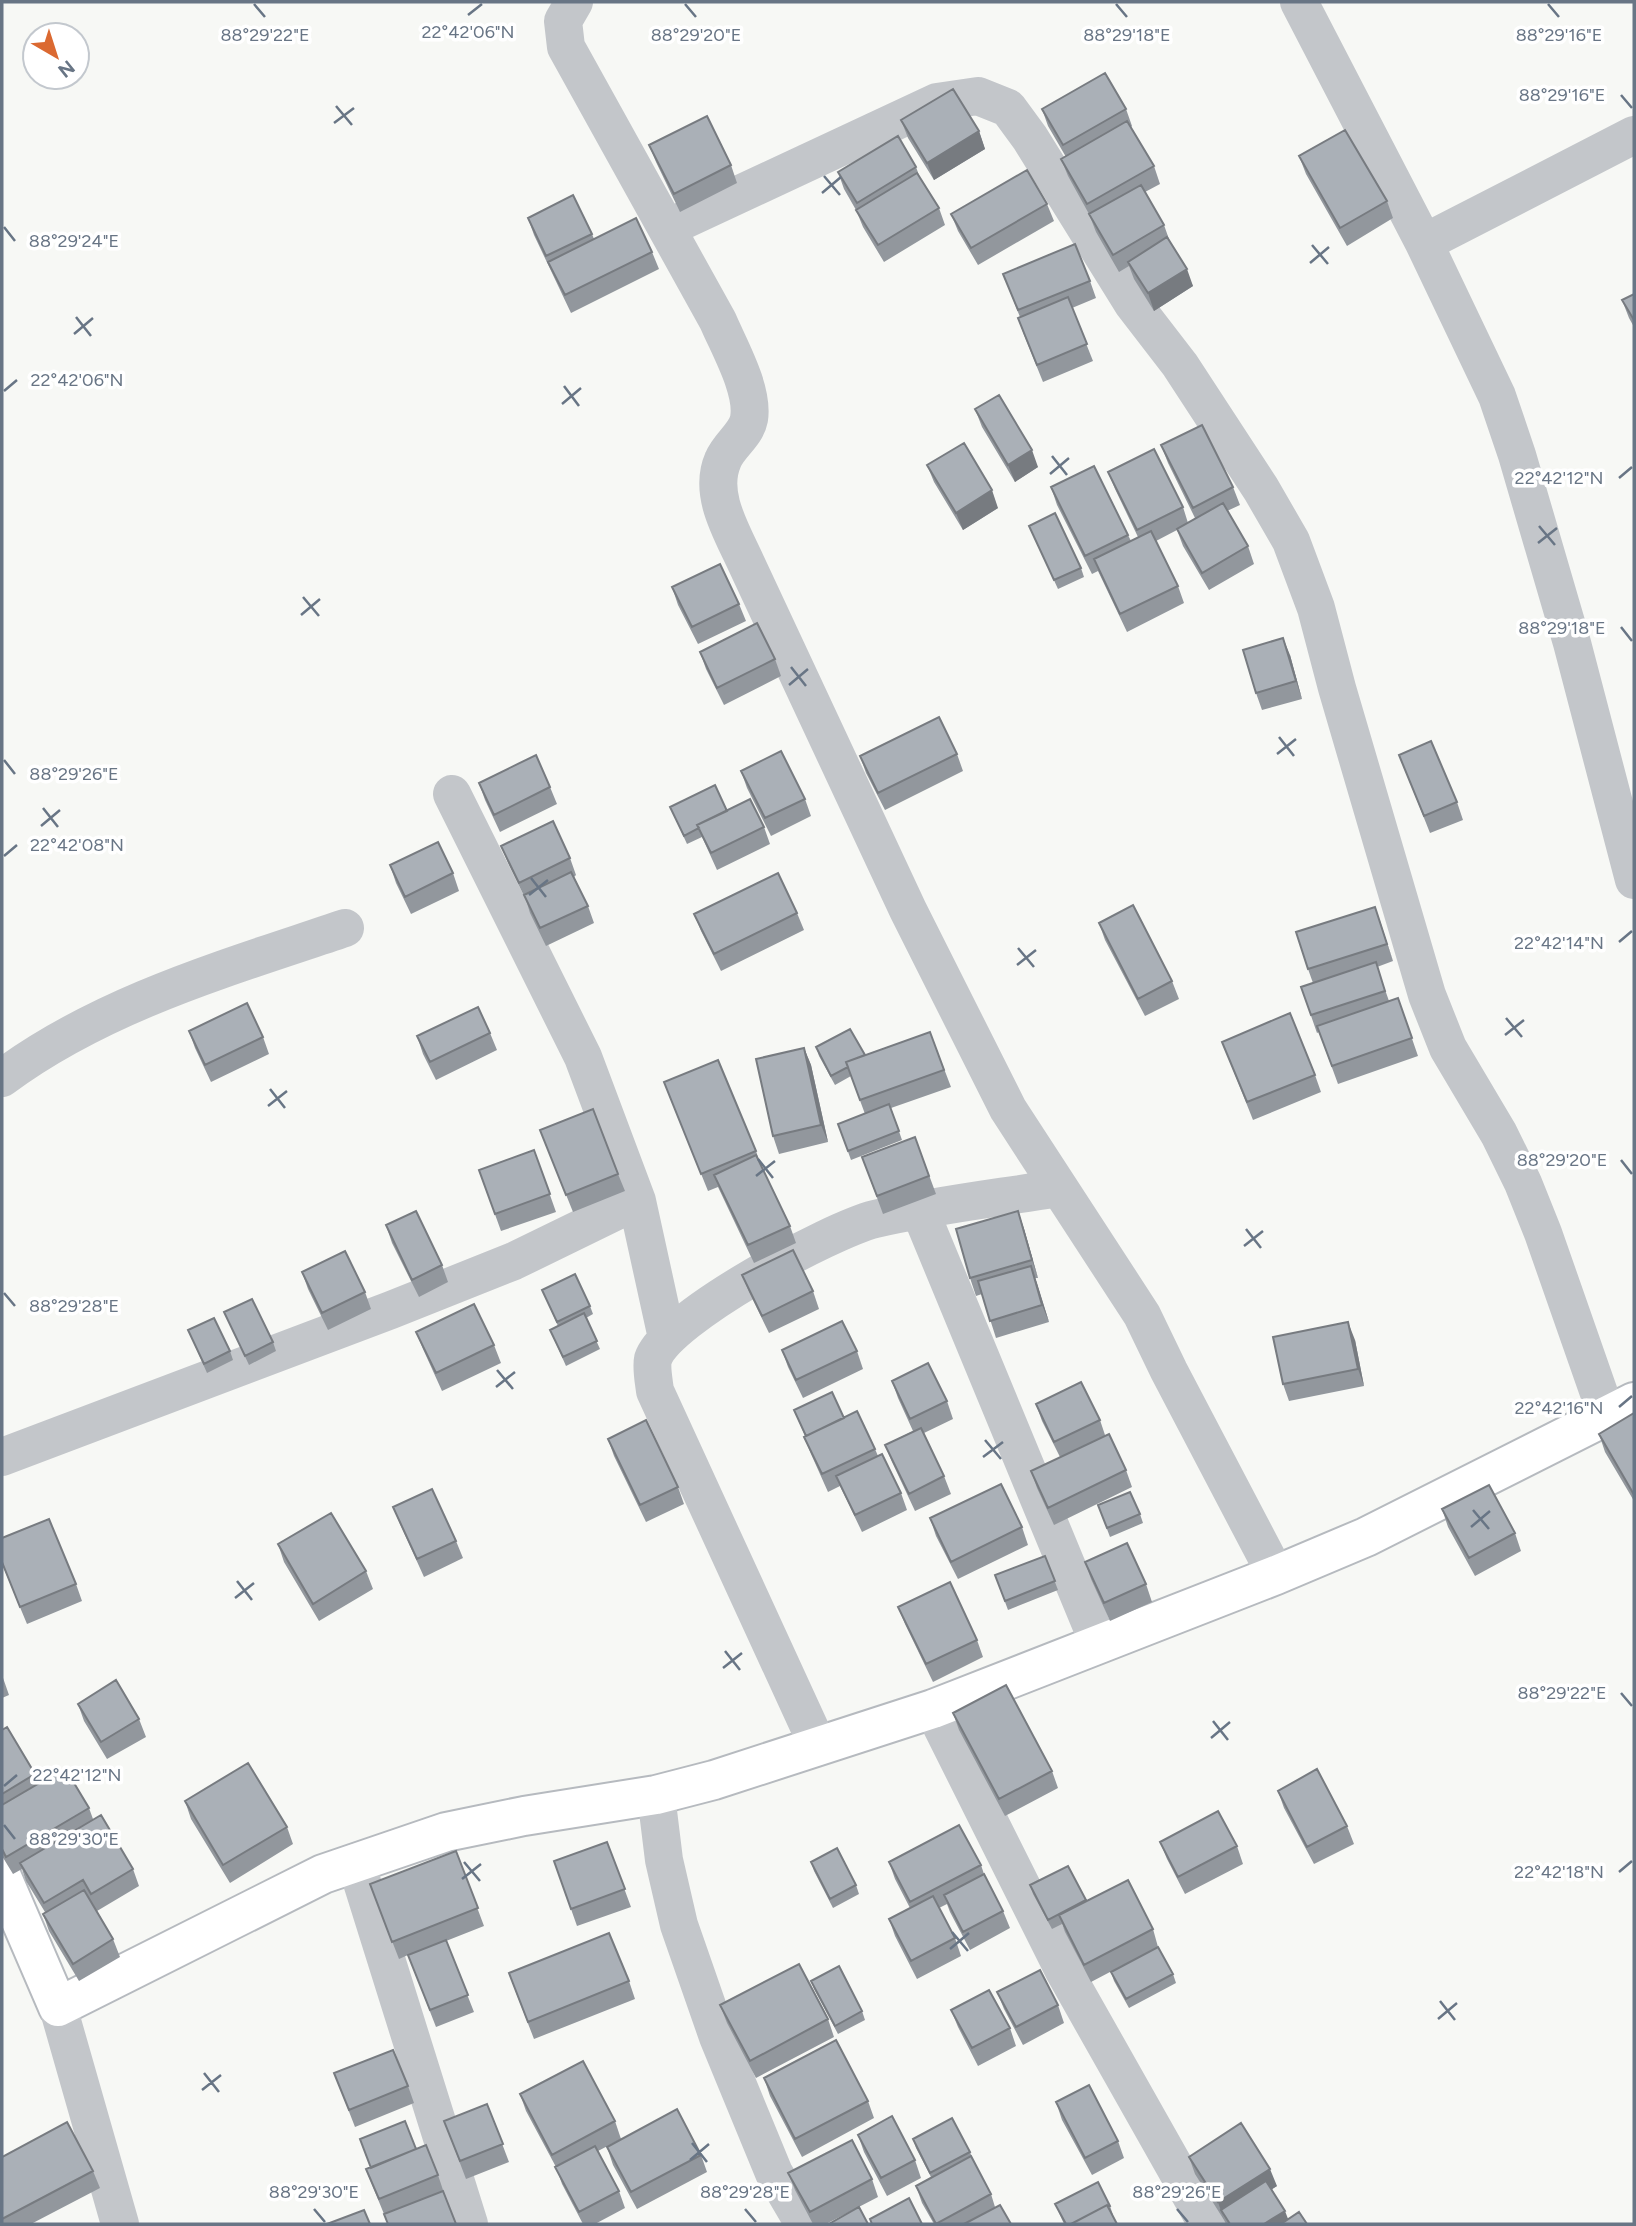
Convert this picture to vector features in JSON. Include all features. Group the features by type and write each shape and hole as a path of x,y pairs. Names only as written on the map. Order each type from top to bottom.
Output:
{"street":[{"path":"574,2 563,21 566,47 718,321 738,365 749,398 749,420 723,459 718,483 723,511 908,911 1008,1109 1142,1315 1276,1575"},
{"path":"1299,2 1424,243 1497,396 1572,643 1634,880"},
{"path":"58,2007 323,1874 446,1832 524,1816 656,1795 714,1780 933,1709 1366,1537 1620,1409 1523,1182 1499,1134 1448,1048 1427,995 1316,608 1291,541 1261,489 1180,365 1133,304 1030,138 1008,108 978,96 937,102 667,228"},
{"path":"1424,243 1634,135"},
{"path":"452,794 583,1057 637,1201 667,1338"},
{"path":"2,1078 30,1057 73,1032 139,1002 205,975 345,928"},
{"path":"818,1746 655,1391 653,1360 667,1338 696,1314 760,1273 826,1238 873,1220 1059,1188"},
{"path":"2,1457 403,1306 514,1261 637,1201"},
{"path":"920,1211 1099,1644"},
{"path":"933,1709 1064,1971 1207,2224"},
{"path":"656,1795 664,1860 680,1925 718,2037 774,2173 804,2224"},
{"path":"356,1863 470,2224"},
{"path":"2,1877 58,2007 120,2224"}],"building":[{"path":"1105,73 1126,109 1063,145 1042,109"},
{"path":"953,89 979,131 927,163 901,120"},
{"path":"707,116 731,165 674,194 649,145"},
{"path":"1127,121 1154,166 1087,204 1061,159"},
{"path":"1345,130 1387,201 1340,228 1299,156"},
{"path":"898,136 916,167 857,203 838,172"},
{"path":"1027,170 1047,204 971,248 951,214"},
{"path":"917,173 939,208 878,245 856,210"},
{"path":"1141,185 1164,225 1113,255 1089,214"},
{"path":"573,195 592,234 546,256 528,218"},
{"path":"636,218 652,252 565,295 548,262"},
{"path":"1167,237 1187,269 1148,293 1128,262"},
{"path":"1075,244 1090,281 1018,310 1003,274"},
{"path":"1634,294 1634,320 1622,300"},
{"path":"1068,297 1087,344 1037,365 1018,318"},
{"path":"999,395 1032,450 1008,465 975,409"},
{"path":"1202,425 1233,487 1193,508 1161,445"},
{"path":"964,443 992,490 956,513 927,465"},
{"path":"1154,449 1183,507 1137,530 1108,472"},
{"path":"1094,466 1128,535 1085,556 1051,487"},
{"path":"1223,503 1248,546 1202,573 1177,529"},
{"path":"1055,513 1081,568 1054,580 1029,526"},
{"path":"1151,531 1178,586 1120,614 1094,559"},
{"path":"720,564 739,604 692,627 672,587"},
{"path":"757,623 775,659 717,688 700,652"},
{"path":"1283,638 1296,681 1256,693 1243,650"},
{"path":"939,717 957,754 878,793 860,756"},
{"path":"1431,741 1457,802 1424,816 1399,755"},
{"path":"781,751 805,799 765,818 741,771"},
{"path":"536,755 550,787 494,815 479,783"},
{"path":"715,785 727,811 697,825 699,828 684,836 670,807"},
{"path":"750,799 764,827 711,853 697,825"},
{"path":"553,821 570,858 519,883 501,846"},
{"path":"438,842 453,873 405,897 390,865"},
{"path":"571,872 588,906 540,928 524,895"},
{"path":"778,873 797,913 714,954 694,914"},
{"path":"1133,905 1172,981 1138,999 1099,923"},
{"path":"1375,907 1387,944 1308,969 1296,932"},
{"path":"1376,962 1385,991 1311,1015 1301,987"},
{"path":"1398,998 1412,1038 1332,1066 1317,1026"},
{"path":"247,1003 263,1037 205,1065 189,1031"},
{"path":"478,1007 490,1033 430,1062 417,1036"},
{"path":"1290,1013 1315,1075 1247,1102 1222,1042"},
{"path":"850,1029 865,1055 846,1062 848,1067 831,1076 816,1047"},
{"path":"930,1032 944,1070 860,1100 846,1062"},
{"path":"804,1048 821,1125 773,1136 756,1059"},
{"path":"718,1060 756,1151 701,1174 664,1082"},
{"path":"889,1104 899,1131 848,1151 838,1124"},
{"path":"593,1109 618,1174 566,1195 540,1130"},
{"path":"915,1137 929,1176 877,1196 862,1157"},
{"path":"534,1150 550,1194 495,1214 479,1170"},
{"path":"756,1155 790,1226 748,1245 714,1175"},
{"path":"416,1211 442,1265 412,1280 386,1225"},
{"path":"1018,1211 1032,1260 970,1278 956,1229"},
{"path":"793,1250 813,1291 762,1316 742,1275"},
{"path":"345,1251 365,1292 322,1313 302,1272"},
{"path":"1031,1266 1042,1305 990,1321 978,1281"},
{"path":"575,1274 590,1306 557,1322 542,1290"},
{"path":"252,1299 273,1342 245,1356 224,1312"},
{"path":"474,1304 494,1345 436,1373 416,1332"},
{"path":"584,1313 597,1341 563,1357 550,1330"},
{"path":"214,1318 230,1351 204,1364 188,1330"},
{"path":"842,1321 857,1351 796,1380 782,1350"},
{"path":"1348,1322 1358,1369 1283,1384 1273,1337"},
{"path":"928,1363 947,1401 910,1419 892,1381"},
{"path":"1081,1382 1100,1420 1054,1442 1036,1404"},
{"path":"832,1392 844,1418 806,1436 794,1410"},
{"path":"857,1411 875,1449 822,1474 804,1437"},
{"path":"1634,1413 1634,1492 1633,1493 1599,1434"},
{"path":"646,1420 678,1487 640,1505 608,1439"},
{"path":"921,1428 944,1476 909,1494 885,1445"},
{"path":"1109,1434 1126,1470 1048,1508 1031,1471"},
{"path":"882,1454 901,1493 855,1515 836,1476"},
{"path":"1001,1484 1022,1527 951,1562 930,1518"},
{"path":"1489,1485 1515,1533 1469,1558 1442,1509"},
{"path":"432,1489 456,1541 417,1559 393,1507"},
{"path":"1130,1492 1140,1514 1107,1528 1098,1505"},
{"path":"331,1513 366,1571 313,1604 278,1544"},
{"path":"49,1519 76,1584 20,1607 2,1562 2,1538"},
{"path":"1127,1543 1146,1584 1104,1603 1085,1562"},
{"path":"1045,1556 1055,1581 1005,1601 995,1575"},
{"path":"950,1582 977,1640 926,1664 898,1607"},
{"path":"116,1680 139,1719 101,1742 78,1704"},
{"path":"1006,1685 1052,1771 999,1799 953,1713"},
{"path":"7,1727 35,1774 2,1794 2,1730"},
{"path":"248,1763 287,1827 223,1865 185,1801"},
{"path":"65,1768 89,1808 6,1857 2,1849 2,1805"},
{"path":"1317,1769 1347,1826 1307,1847 1278,1791"},
{"path":"1218,1811 1237,1846 1178,1877 1160,1842"},
{"path":"101,1815 133,1869 91,1894 83,1880 44,1903 20,1863"},
{"path":"959,1825 981,1865 910,1902 889,1862"},
{"path":"607,1842 625,1889 571,1909 554,1861"},
{"path":"837,1848 856,1885 830,1899 811,1862"},
{"path":"456,1851 478,1908 392,1942 370,1884"},
{"path":"1068,1866 1086,1900 1048,1920 1030,1885"},
{"path":"984,1874 1003,1911 963,1932 944,1895"},
{"path":"1128,1880 1153,1929 1084,1965 1059,1915"},
{"path":"84,1890 113,1939 73,1964 43,1914"},
{"path":"933,1896 955,1938 911,1961 889,1919"},
{"path":"609,1933 629,1981 528,2022 509,1973"},
{"path":"446,1940 468,1995 430,2010 408,1955"},
{"path":"1158,1947 1173,1974 1126,1999 1111,1972"},
{"path":"799,1964 828,2019 750,2061 720,2005"},
{"path":"839,1966 862,2011 835,2026 811,1981"},
{"path":"1040,1970 1058,2005 1016,2027 997,1992"},
{"path":"989,1990 1010,2028 972,2048 951,2010"},
{"path":"836,2040 868,2101 795,2139 764,2078"},
{"path":"393,2050 408,2086 349,2110 334,2073"},
{"path":"583,2061 615,2121 552,2155 520,2094"},
{"path":"1089,2085 1118,2141 1085,2158 1056,2102"},
{"path":"487,2104 503,2144 460,2161 444,2121"},
{"path":"677,2109 701,2155 631,2192 607,2147"},
{"path":"892,2116 915,2160 881,2178 858,2135"},
{"path":"952,2118 970,2152 930,2173 913,2139"},
{"path":"405,2121 416,2149 371,2168 360,2139"},
{"path":"67,2122 93,2171 2,2219 2,2157"},
{"path":"1241,2123 1270,2169 1218,2202 1189,2157"},
{"path":"852,2140 872,2179 810,2212 788,2173"},
{"path":"426,2145 438,2175 379,2199 366,2169"},
{"path":"595,2146 619,2191 579,2212 555,2167"},
{"path":"971,2156 991,2194 936,2224 916,2186"},
{"path":"1266,2181 1285,2211 1264,2224 1230,2224 1221,2210"},
{"path":"1098,2182 1110,2206 1066,2224 1055,2204"},
{"path":"443,2191 456,2224 388,2224 384,2214"},
{"path":"909,2198 922,2224 872,2224 870,2219"},
{"path":"1000,2205 1011,2224 964,2224"},
{"path":"1107,2205 1117,2224 1071,2224"},
{"path":"859,2207 868,2224 829,2224"},
{"path":"364,2210 370,2224 327,2224"},
{"path":"1299,2212 1307,2224 1281,2224"}]}
